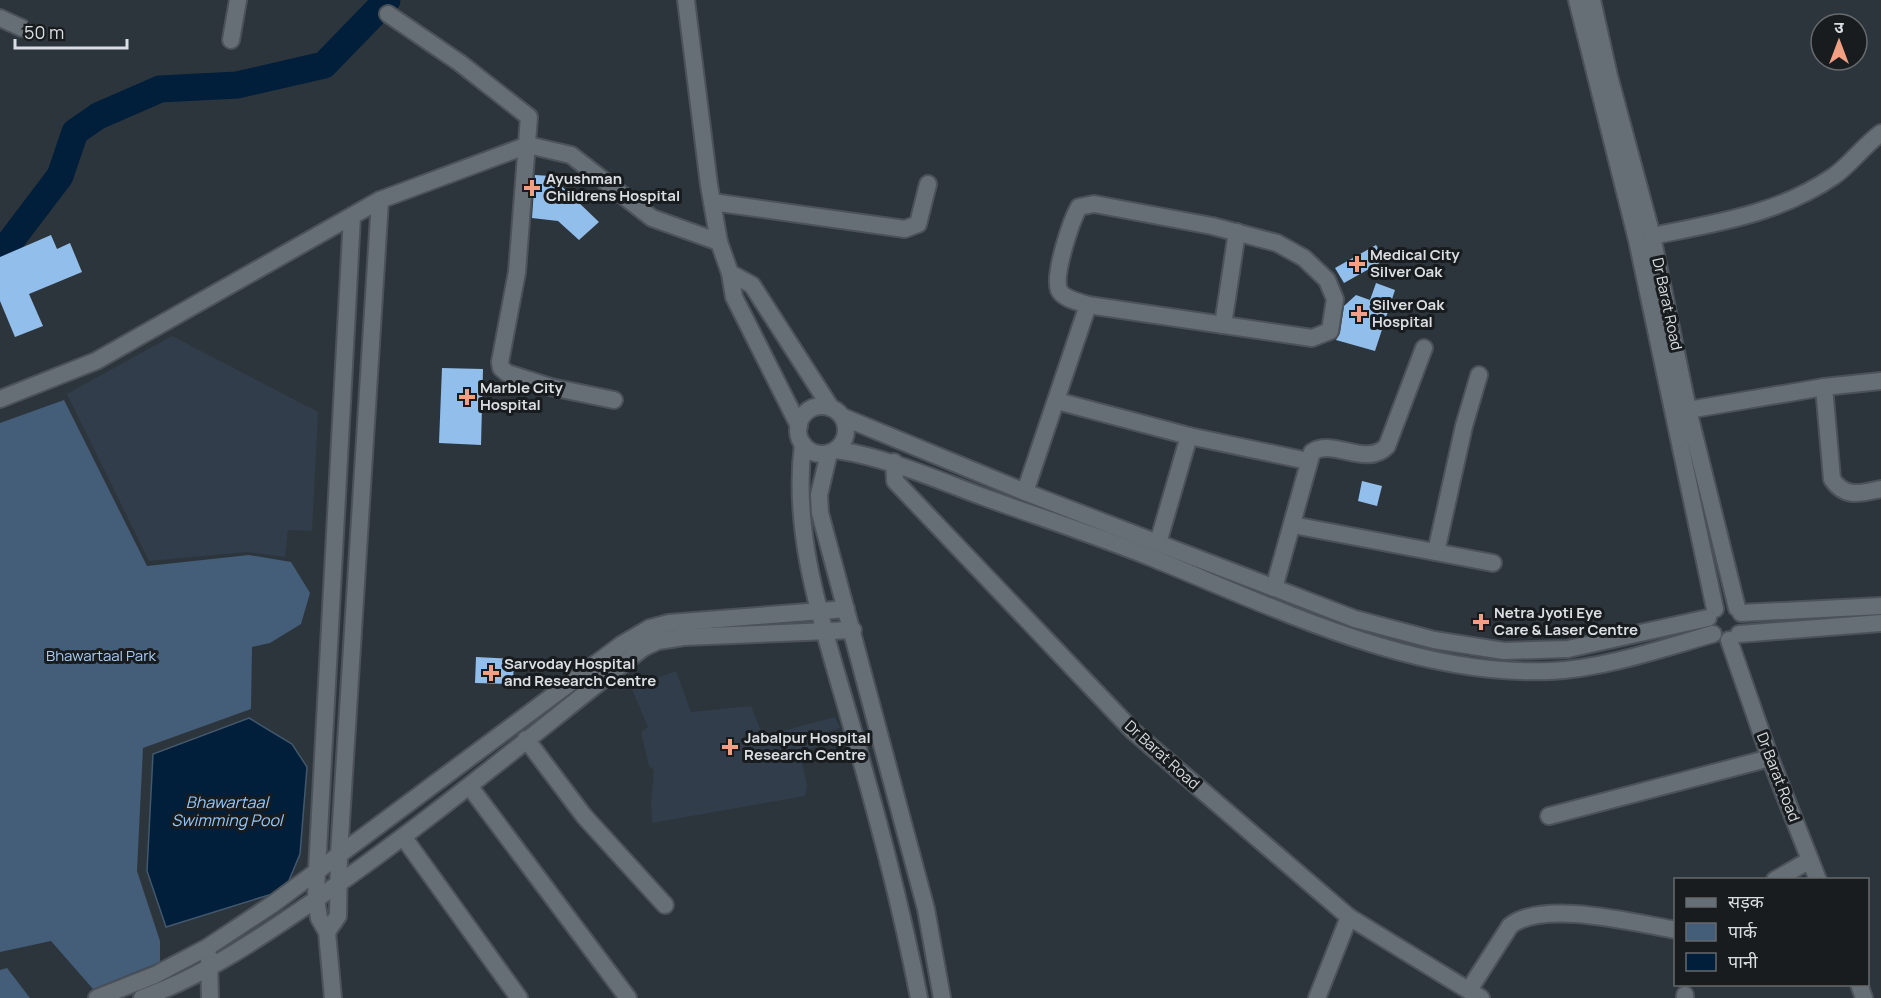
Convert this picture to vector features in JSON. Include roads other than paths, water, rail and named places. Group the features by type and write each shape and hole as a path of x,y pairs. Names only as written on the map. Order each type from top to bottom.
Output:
{"street":[{"path":"231,40 238,0"},
{"path":"686,0 719,242 730,273 734,297 798,426 803,444 799,491 817,610 892,878 919,998"},
{"name":"Dr Barat Road","path":"1577,0 1637,240 1721,627 1818,878"},
{"name":"Dr Barat Road","path":"1592,0 1614,97 1652,236 1688,410 1743,624 1721,627"},
{"path":"388,14 460,63 529,117 517,272 500,362 501,368 507,373 552,387 614,400"},
{"path":"0,18 22,28"},
{"path":"1652,236 1753,214 1795,200 1836,175 1881,133"},
{"path":"0,399 96,361 380,200 528,145 572,155 652,218 719,242"},
{"path":"712,202 904,229 918,224 928,184"},
{"path":"327,932 338,916 339,854 380,200"},
{"path":"1094,204 1237,232 1277,243 1304,258 1327,280 1335,299 1330,330 1312,338 1088,305 1065,297 1059,290 1059,277 1072,219 1079,207 1094,204"},
{"path":"333,998 327,932 319,918 316,899 352,216"},
{"path":"1223,325 1237,232"},
{"path":"730,273 752,285 847,430 846,438 833,452 819,495 820,513 926,909 942,998"},
{"path":"1025,492 1088,305"},
{"path":"1274,588 1312,452 1318,448 1372,456 1380,453 1387,446 1424,348"},
{"path":"1436,552 1464,426 1479,375"},
{"path":"1688,410 1824,387 1881,381"},
{"path":"1824,387 1832,479 1838,489 1852,494 1881,489"},
{"path":"1057,401 1189,435 1308,461"},
{"path":"798,426 811,409 837,412 1025,492 1355,619 1434,640 1504,651 1568,649 1721,627 1881,623"},
{"path":"1158,543 1189,435"},
{"path":"803,444 814,453 833,452 894,462 1152,558 1271,608 1342,634 1410,654 1493,670 1552,671 1616,660 1721,627"},
{"name":"Dr Barat Road","path":"894,462 895,481 1133,731 1348,917 1475,994"},
{"path":"1293,525 1493,563"},
{"path":"1721,627 1725,605 1739,610 1881,606"},
{"path":"97,998 155,975 208,947 273,904 621,645 650,628 669,623 846,609"},
{"path":"142,998 162,994 285,922 338,885 470,787 526,739 643,648 658,641 684,637 853,630"},
{"path":"526,739 584,816 665,905"},
{"path":"1549,816 1770,758"},
{"path":"470,787 628,998"},
{"path":"404,838 519,998"},
{"path":"1777,878 1810,860"},
{"path":"1475,994 1510,926 1519,919 1533,914 1599,916 1674,930"},
{"path":"1317,998 1348,917"},
{"path":"208,947 210,998"}],"water":[{"name":"Bhawartaal Swimming Pool","path":"249,718 292,744 307,767 300,854 285,890 166,927 147,871 153,754"}],"waterway":[{"path":"0,255 60,176 75,132 98,116 160,89 237,85 324,65 387,0"}],"place":[{"name":"Ayushman Childrens Hospital","path":"532,188"},
{"name":"Medical City Silver Oak","path":"1357,264"},
{"name":"Silver Oak Hospital","path":"1359,314"},
{"name":"Marble City Hospital","path":"467,397"},
{"name":"Netra Jyoti Eye Care & Laser Centre","path":"1481,622"},
{"name":"Sarvoday Hospital and Research Centre","path":"491,673"},
{"name":"Jabalpur Hospital Research Centre","path":"730,747"}],"park label":[{"name":"Bhawartaal Park","path":"101,656"}]}
